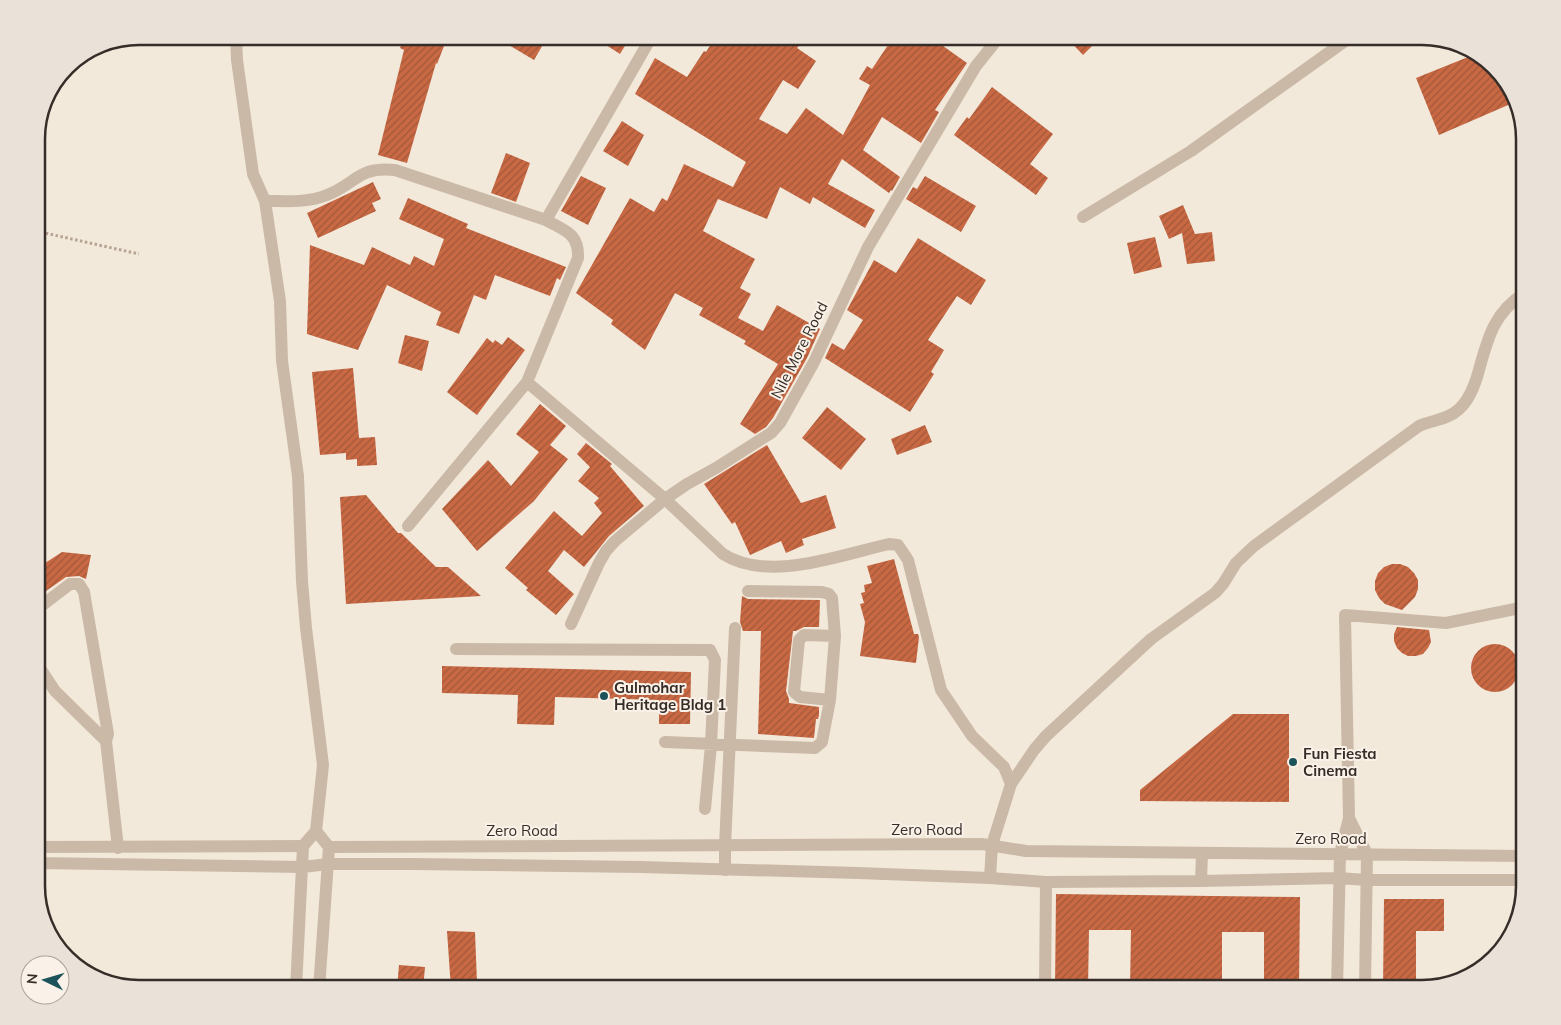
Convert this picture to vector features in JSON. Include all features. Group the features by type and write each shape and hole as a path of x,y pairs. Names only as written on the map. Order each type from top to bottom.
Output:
{"street":[{"path":"236,45 253,174 266,201 280,300 282,360 298,476 302,581 306,628 323,765 316,831 303,846 296,980"},
{"path":"546,220 647,45"},
{"name":"Nile More Road","path":"571,624 606,551 615,541 665,499 771,433 780,423 814,362 868,247 976,66 993,45"},
{"path":"1083,217 1191,150 1339,45"},
{"path":"266,201 306,202 329,194 366,171 381,168 395,170 546,220 574,238 579,246 578,258 528,382 408,526"},
{"path":"990,878 992,845 1011,784 1046,736 1151,639 1215,593 1243,555 1419,426 1448,417 1458,410 1466,401 1474,386 1491,330 1496,320 1516,299"},
{"path":"528,382 665,499 723,554 732,560 750,566 808,565 889,544 898,545 908,560 941,690 972,736 1004,767 1011,784"},
{"path":"45,603 70,584 80,584 84,592 108,734 106,741 118,848"},
{"path":"665,742 815,748 822,742 830,700 834,636 832,598 829,594 822,592 748,591"},
{"path":"1337,980 1338,878 1340,854 1349,818 1345,615 1446,623 1516,609"},
{"path":"725,870 735,628"},
{"path":"830,700 800,697 794,692 799,640 804,635 834,636"},
{"path":"456,649 710,650 715,660 711,745 705,809"},
{"path":"45,676 55,691 106,741"},
{"path":"1349,818 1367,854 1365,980"},
{"path":"316,831 329,847 321,980"},
{"path":"421,864 422,845"},
{"name":"Zero Road","path":"329,847 422,845 992,845 1026,851 1516,856"},
{"path":"45,847 303,846"},
{"path":"1201,881 1202,853"},
{"path":"45,863 302,867 328,864 421,864 725,870 990,878 1046,882 1338,878 1367,880 1516,880"},
{"path":"1045,980 1046,882"}],"path":[{"path":"45,233 139,254"}],"building":[{"path":"401,45 444,45 436,63 407,163 378,155 404,50 400,48"},
{"path":"509,45 543,45 534,60"},
{"path":"606,45 626,45 620,54"},
{"path":"710,45 800,45 797,48 816,61 798,89 783,80 759,119 787,134 806,108 843,135 870,85 859,79 867,66 872,69 888,45 942,45 967,63 935,110 939,112 921,143 882,117 863,150 900,177 892,191 889,193 842,159 828,184 875,210 865,228 813,197 810,204 780,187 767,219 718,199 703,231 755,259 740,288 751,294 738,318 763,331 777,305 820,329 807,358 773,418 766,427 755,434 740,424 778,364 744,344 746,341 699,315 703,308 675,293 645,350 611,324 613,320 576,293 630,198 654,212 662,198 667,201 684,164 733,187 746,162 635,94 655,58 687,77 704,51 706,52"},
{"path":"1074,45 1093,45 1083,55"},
{"path":"1468,57 1484,68 1493,77 1509,104 1439,135 1416,78"},
{"path":"992,87 1053,134 1030,164 1048,178 1036,195 954,135 967,117 969,119"},
{"path":"622,121 644,135 628,166 603,151"},
{"path":"506,153 530,163 516,202 491,193"},
{"path":"581,176 606,188 588,225 561,211"},
{"path":"925,176 976,206 961,232 906,199 913,187 917,189"},
{"path":"373,182 381,199 372,203 376,211 318,238 307,213"},
{"path":"408,198 468,224 466,228 566,267 560,280 557,278 550,296 495,275 486,300 474,295 459,334 436,325 441,312 387,285 358,350 307,334 310,245 364,265 372,247 410,265 414,256 434,266 444,239 399,219"},
{"path":"1183,205 1195,234 1212,232 1215,261 1187,264 1182,233 1169,239 1159,216"},
{"path":"1155,237 1162,267 1134,274 1127,243"},
{"path":"918,238 986,280 971,305 957,296 928,340 944,350 931,372 934,374 910,412 825,358 832,343 844,350 863,320 847,310 874,260 896,273"},
{"path":"405,335 429,341 422,371 398,363"},
{"path":"508,337 525,350 477,415 447,392 487,338 493,343 495,340 502,345"},
{"path":"353,368 359,438 375,437 377,465 357,466 357,459 346,460 346,453 320,455 312,372"},
{"path":"540,404 566,426 550,445 568,459 534,501 477,551 442,509 488,460 511,486 539,452 516,434"},
{"path":"827,407 866,439 841,470 802,438"},
{"path":"925,425 932,442 897,455 891,439"},
{"path":"586,443 612,464 610,466 644,506 609,536 584,567 564,550 548,571 574,594 556,615 526,590 528,588 505,568 554,511 582,536 602,513 594,503 599,498 578,481 590,467 577,454"},
{"path":"767,445 801,503 826,495 836,528 802,539 804,545 786,553 781,541 750,555 735,522 732,524 704,484"},
{"path":"366,495 398,533 401,533 436,567 448,567 481,596 346,604 340,497"},
{"path":"62,552 91,555 86,579 79,576 66,577 45,592 45,563"},
{"path":"894,559 914,634 918,634 919,637 916,663 860,656 865,622 860,604 864,603 861,593 865,592 864,585 872,583 867,566"},
{"path":"1392,564 1408,567 1418,580 1418,589 1415,597 1402,610 1385,604 1375,590 1375,581 1378,573 1384,567"},
{"path":"742,596 748,599 820,600 819,627 804,627 793,631 786,691 789,703 819,707 814,738 758,734 761,631 743,631 740,622"},
{"path":"1397,627 1429,630 1431,642 1423,654 1408,656 1397,648 1394,634"},
{"path":"1490,644 1500,644 1509,648 1515,654 1516,680 1509,688 1500,692 1490,692 1481,688 1475,682 1471,673 1471,663 1475,654 1481,648"},
{"name":"Gulmohar Heritage Bldg 1","path":"442,666 691,672 690,724 659,724 659,700 555,697 554,725 517,724 518,695 442,693"},
{"path":"1233,714 1289,714 1289,802 1140,801 1140,790"},
{"path":"1056,894 1300,897 1299,980 1264,980 1264,932 1222,932 1222,980 1130,980 1131,930 1089,930 1088,980 1055,980"},
{"path":"1384,899 1444,899 1444,931 1416,931 1416,980 1383,980"},
{"path":"447,931 475,932 477,980 450,980"},
{"path":"399,965 425,967 424,980 398,980"}],"place":[{"name":"Gulmohar Heritage Bldg 1","path":"604,696"},
{"name":"Fun Fiesta Cinema","path":"1293,762"}]}
